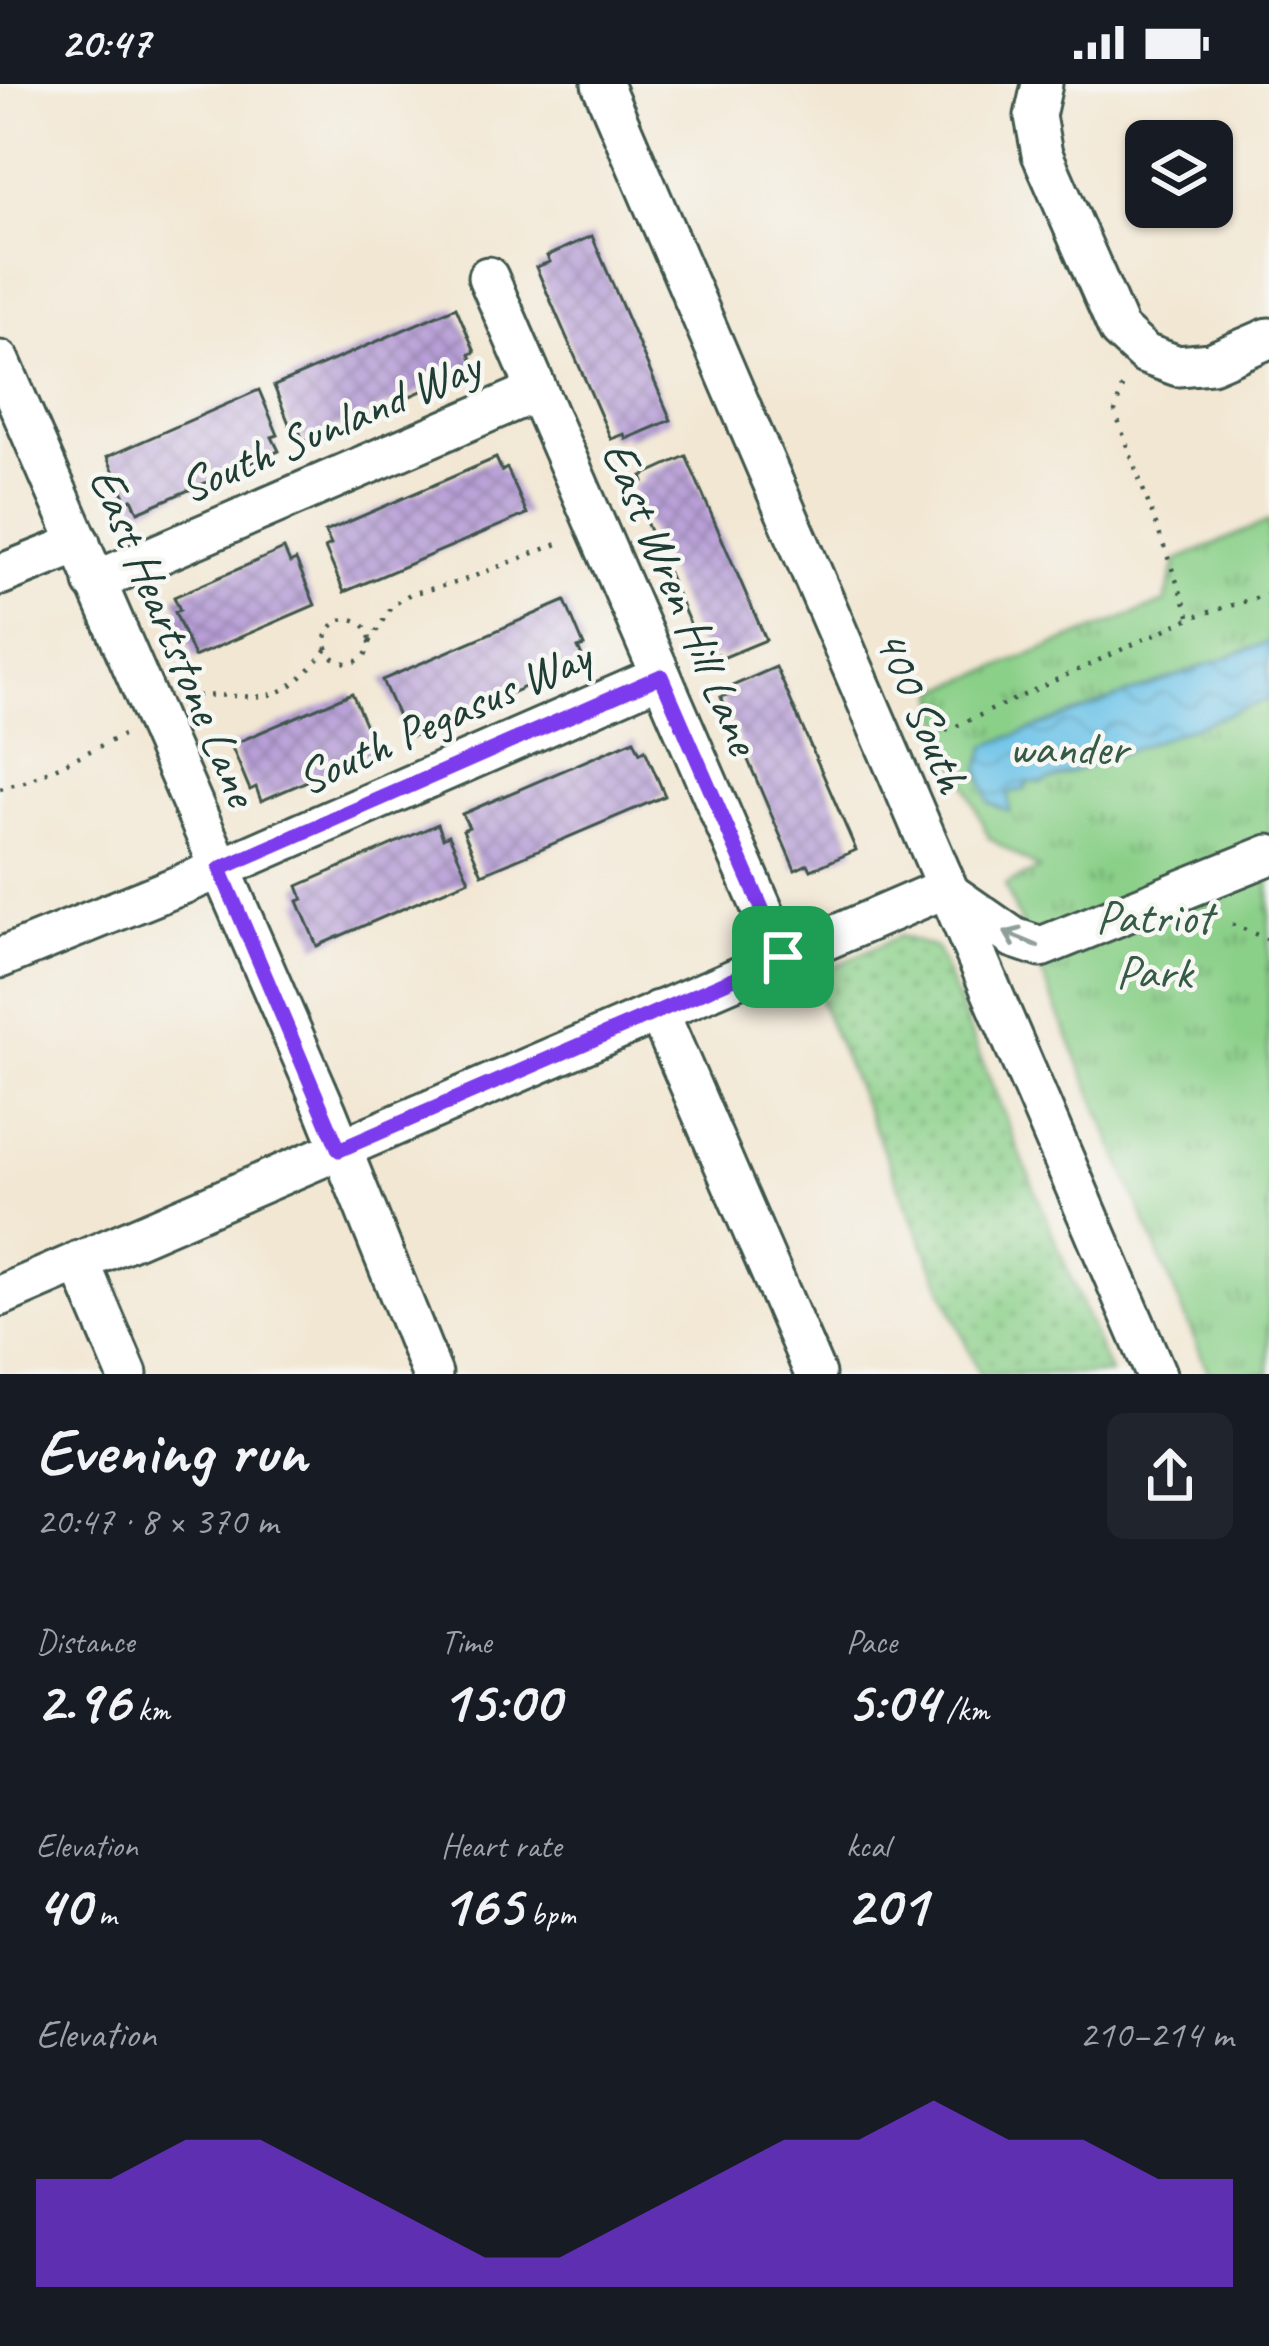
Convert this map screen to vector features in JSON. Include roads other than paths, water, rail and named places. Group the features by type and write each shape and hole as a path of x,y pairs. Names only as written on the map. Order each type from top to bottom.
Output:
{"street":[{"name":"400 South","path":"602,84 1156,1374"},
{"path":"1042,84 1035,116 1042,154 1119,330 1162,362 1210,363 1269,338"},
{"name":"East Wren Hill Lane","path":"488,277 783,957"},
{"name":"East Heartstone Lane","path":"0,361 432,1374"},
{"name":"South Sunland Way","path":"94,582 537,391"},
{"path":"0,575 80,543"},
{"name":"South Pegasus Way","path":"0,958 220,869 661,676"},
{"path":"0,1296 944,889 1014,938 1041,947 1108,924 1269,855"},
{"path":"658,1011 814,1374"},
{"path":"79,1262 128,1374"}],"water":[{"path":"1269,642 1269,699 1042,783 1027,782 1026,789 1008,794 1010,812 989,803 979,769 986,746"}],"park label":[{"name":"wander","path":"1068,747"},
{"name":"Patriot Park","path":"1154,944"}]}
